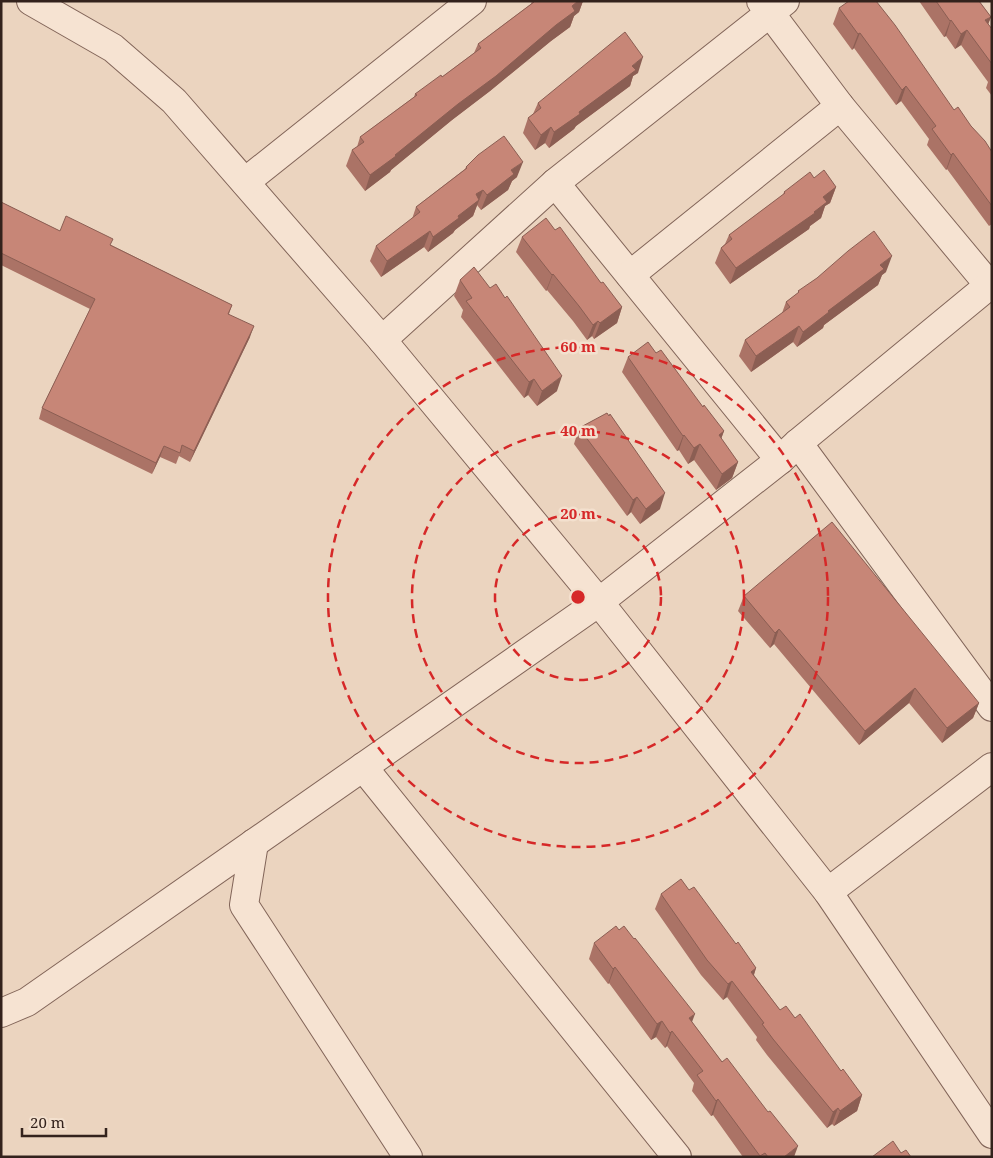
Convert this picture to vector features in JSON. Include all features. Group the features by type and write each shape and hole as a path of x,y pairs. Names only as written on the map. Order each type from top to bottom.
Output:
{"street":[{"path":"31,1 113,48 174,101 382,340 599,602 828,892 992,1134"},
{"path":"245,182 472,1"},
{"path":"1,1014 27,1002 599,602 789,452 990,284 840,106 772,5 555,184 382,340"},
{"path":"630,275 840,106"},
{"path":"555,184 630,275 789,452 992,707"},
{"path":"363,767 677,1157"},
{"path":"828,892 992,767"},
{"path":"254,843 244,906 408,1157"}],"building":[{"path":"533,1 578,1 572,6 575,11 370,175 352,150 364,142 360,137 417,95 415,94 481,48 478,44"},
{"path":"849,1 876,1 954,110 958,107 971,126 985,141 992,152 992,206 953,153 951,155 932,129 936,126 906,86 902,90 839,8"},
{"path":"936,1 979,1 991,17 985,20 992,29 992,64 967,30 961,34"},
{"path":"625,32 643,57 632,66 636,70 554,132 551,127 541,135 528,118 541,108 538,103"},
{"path":"504,136 523,162 511,170 514,174 487,195 483,190 476,194 479,200 433,237 430,231 387,261 376,246 420,212 416,207 467,168 478,155"},
{"path":"824,170 836,187 823,197 827,202 815,213 736,268 721,248 732,239 729,235 810,172 814,178"},
{"path":"1,202 60,231 66,216 113,239 110,245 232,305 228,314 254,326 194,451 182,445 180,453 164,446 156,463 42,408 95,299 1,253"},
{"path":"546,218 555,230 560,227 601,283 603,282 622,307 600,323 598,321 593,325 522,237"},
{"path":"874,231 892,256 880,265 884,269 803,332 799,326 756,356 745,340 790,307 786,302 798,291 817,278"},
{"path":"474,267 490,288 496,284 505,298 507,296 562,376 542,391 534,379 529,382 466,301 472,298 460,280"},
{"path":"648,342 656,353 661,350 703,407 704,405 724,431 719,435 738,462 722,474 700,444 694,448 683,436 628,357"},
{"path":"607,413 609,416 610,414 665,493 646,509 637,497 633,500 579,428"},
{"path":"832,522 979,703 947,728 915,688 865,731 779,629 775,633 744,596"},
{"path":"681,879 689,890 694,887 736,944 738,942 756,968 751,972 780,1010 786,1006 795,1018 800,1014 841,1071 843,1069 862,1095 840,1111 838,1108 833,1112 773,1039 762,1024 764,1023 732,981 728,984 707,960 661,894"},
{"path":"616,926 619,930 624,926 635,938 695,1014 689,1018 722,1062 727,1058 768,1112 770,1111 798,1146 784,1157 768,1157 765,1153 760,1156 718,1099 716,1101 697,1075 703,1071 672,1031 670,1033 662,1021 657,1024 615,967 613,969 594,943"},
{"path":"893,1141 901,1153 906,1150 911,1157 872,1157"}]}
